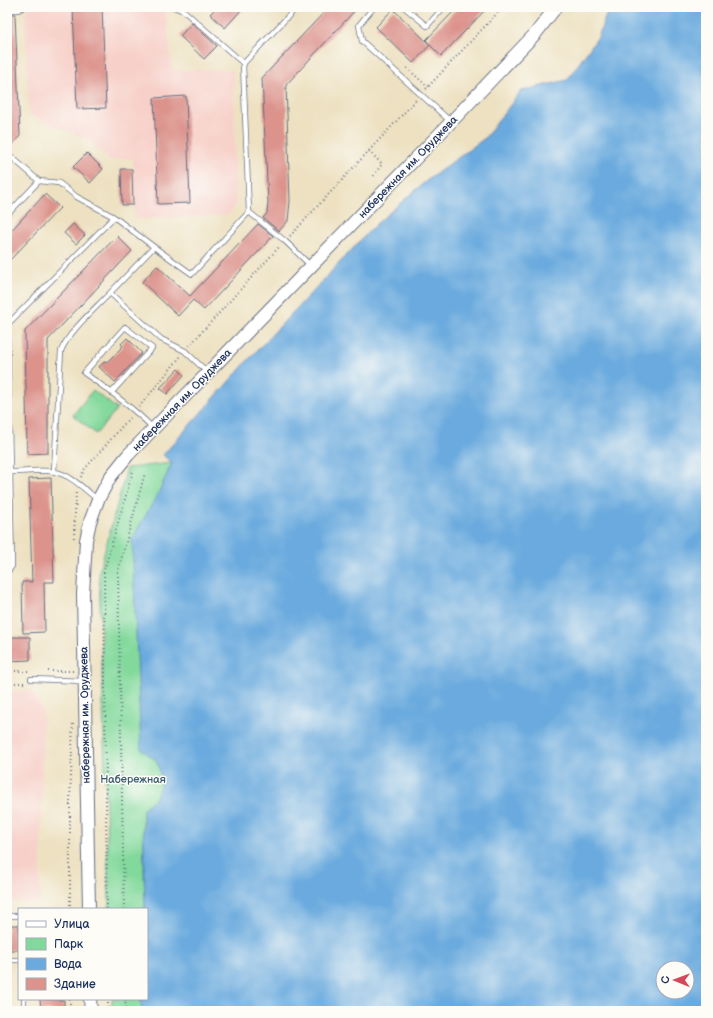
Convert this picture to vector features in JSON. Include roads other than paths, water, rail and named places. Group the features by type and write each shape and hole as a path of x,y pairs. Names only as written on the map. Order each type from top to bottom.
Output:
{"street":[{"name":"набережная им. Оруджева","path":"88,908 80,681 86,540 90,522 98,500 128,455 153,428 312,267 536,33 552,10"},
{"path":"90,1000 91,1011"}],"lane":[{"path":"7,10 18,10 24,7"},
{"path":"7,153 39,180 59,183 77,197 114,217 192,274 249,212 244,64 186,9 174,7"},
{"path":"244,64 297,7"},
{"path":"374,7 359,25 362,41 451,122"},
{"path":"404,7 427,26 444,7"},
{"path":"7,215 39,180"},
{"path":"249,212 285,241 312,267"},
{"path":"7,574 12,566 7,324 114,217"},
{"path":"54,471 61,351 64,343 154,247"},
{"path":"110,293 161,339 185,351 208,373"},
{"path":"112,392 152,348 125,327 84,374 112,392 136,411 153,428"},
{"path":"11,472 54,471 65,475 98,500"},
{"path":"31,679 80,681"},
{"path":"7,916 18,916"},
{"path":"7,960 18,960"},
{"path":"24,1000 24,1011"}],"water":[{"path":"609,7 706,7 706,1011 142,1011 141,1000 148,1000 148,908 145,908 143,809 156,798 162,781 157,761 141,749 132,539 159,492 172,463 163,455 250,358 375,225 425,182 485,138 521,91 567,80 598,37"}],"park label":[{"name":"Набережная","path":"133,779"}]}
